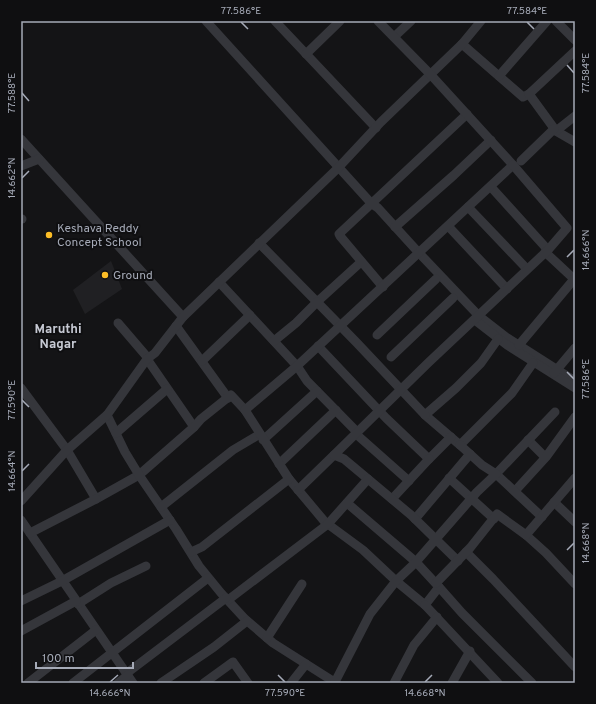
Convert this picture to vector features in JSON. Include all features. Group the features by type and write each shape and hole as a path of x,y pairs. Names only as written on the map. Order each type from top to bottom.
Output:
{"street":[{"path":"206,21 338,168 372,204 378,208 436,279 454,298 476,317 519,345 575,388"},
{"path":"275,21 376,128"},
{"path":"306,54 340,21"},
{"path":"298,490 476,317 547,251 567,228 517,163 491,140 431,75 378,21"},
{"path":"394,37 411,21"},
{"path":"21,501 67,450 107,415 148,359 155,353 183,317 338,168 376,128 462,44 481,21"},
{"path":"499,76 547,21"},
{"path":"556,21 575,40"},
{"path":"462,44 523,97 529,94 575,51"},
{"path":"529,94 555,130 575,142"},
{"path":"383,287 339,234 468,114"},
{"path":"245,410 297,366 517,163 555,130 575,116"},
{"path":"21,139 183,317"},
{"path":"395,227 491,140"},
{"path":"21,166 39,159"},
{"path":"491,187 547,251 575,278 519,345"},
{"path":"372,204 375,211 498,339 533,363 575,381"},
{"path":"468,207 527,269"},
{"path":"448,226 507,289"},
{"path":"259,243 425,415 482,465 496,474 542,517"},
{"path":"274,341 296,323 362,262"},
{"path":"377,334 436,279"},
{"path":"219,282 297,366 307,381 336,410 356,433 410,481"},
{"path":"391,357 454,298"},
{"path":"202,361 250,315"},
{"path":"118,323 148,359 194,427"},
{"path":"176,326 228,398"},
{"path":"425,415 456,388 481,363 498,339"},
{"path":"318,346 379,411 429,459"},
{"path":"555,372 575,348"},
{"path":"460,445 512,393 533,363"},
{"path":"21,388 67,450 96,499"},
{"path":"116,433 167,389"},
{"path":"161,507 233,450 262,437 317,391"},
{"path":"30,533 139,475 194,427 200,419 231,395 245,410 288,479 328,524 363,550 396,581 425,605 498,683"},
{"path":"279,464 336,410"},
{"path":"107,415 125,452 139,475 208,578 247,621 268,638 336,682 370,614 396,581 416,562 471,499 555,412"},
{"path":"515,492 545,458 575,418"},
{"path":"392,499 451,437"},
{"path":"528,440 545,458"},
{"path":"415,519 470,454"},
{"path":"334,455 344,459 392,499 436,538 458,560"},
{"path":"449,478 494,519"},
{"path":"526,536 575,478"},
{"path":"191,552 202,547 288,479"},
{"path":"118,683 129,677 227,599 328,524 368,479"},
{"path":"554,502 575,522"},
{"path":"347,503 416,562 462,613 532,683"},
{"path":"425,605 438,585 497,514 546,553 575,584"},
{"path":"21,520 129,677"},
{"path":"21,601 62,581 170,520"},
{"path":"466,552 575,667"},
{"path":"21,631 146,566"},
{"path":"73,683 208,578"},
{"path":"268,638 302,584"},
{"path":"394,683 414,645 437,617"},
{"path":"161,683 247,621"},
{"path":"28,683 96,630"},
{"path":"452,683 470,652"},
{"path":"204,683 233,662 248,683"},
{"path":"291,683 306,664"}],"shaded area":[{"name":"Ground","path":"111,261 122,289 85,314 73,290"}],"place":[{"name":"Keshava Reddy Concept School","path":"49,235"},
{"name":"Ground","path":"105,275"}],"district":[{"name":"Maruthi Nagar","path":"58,336"}]}
